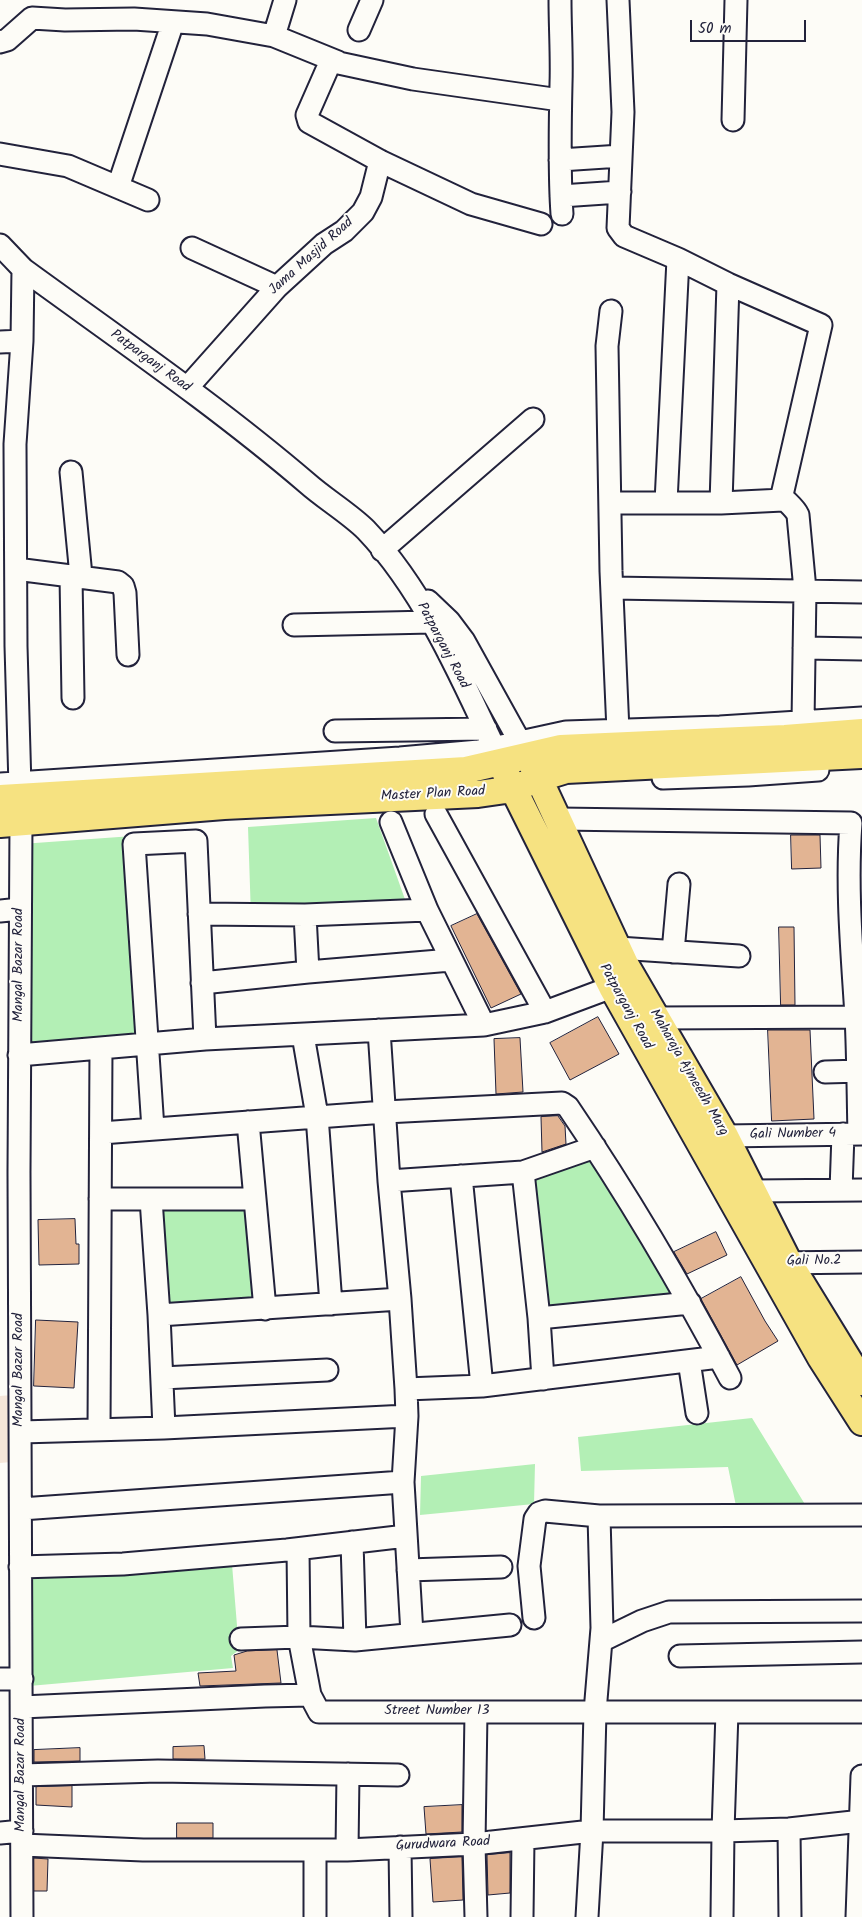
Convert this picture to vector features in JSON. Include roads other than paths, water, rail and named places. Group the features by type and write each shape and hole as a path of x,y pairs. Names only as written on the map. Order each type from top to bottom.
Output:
{"main road":[{"name":"Master Plan Road","path":"10,823 224,806 478,794 513,789 533,765 561,748 785,738 862,732"},
{"name":"Master Plan Road","path":"10,790 173,789 466,770 493,746 533,765 566,770 862,755"},
{"name":"Patparganj Road","path":"493,746 513,789 778,1263"},
{"name":"Maharaja Ajmeedh Marg","path":"533,765 618,948 622,982 656,1018 725,1136 753,1191 778,1263 862,1382"},
{"path":"843,1356 862,1422"}],"street":[{"path":"274,36 285,0"},
{"path":"359,30 372,0"},
{"path":"560,0 560,160 562,205 620,192"},
{"path":"618,0 623,112 618,228 624,236 678,259 821,326 782,495 783,500"},
{"path":"732,120 736,0"},
{"path":"0,42 7,40 32,18 207,24 274,36 338,62 413,79 560,100"},
{"path":"118,187 173,22"},
{"path":"338,62 331,62 329,65 308,112 307,119 309,122 380,162 471,204 541,224"},
{"path":"0,154 68,166 148,200"},
{"path":"560,160 621,156"},
{"name":"Jama Masjid Road","path":"187,388 277,287 324,244 344,231 363,212 371,196 380,162"},
{"name":"Patparganj Road","path":"0,245 23,269 264,446 321,495 365,529 407,582 432,622 493,746"},
{"path":"192,248 277,287"},
{"path":"666,502 678,259"},
{"name":"Mangal Bazar Road","path":"22,1917 21,1432 9,1171 19,1055 10,910 8,646 16,569 8,501 7,444 9,406 22,341 23,269"},
{"path":"721,503 728,284"},
{"path":"611,311 607,346 612,588 618,731"},
{"path":"0,342 22,341"},
{"path":"382,550 533,419"},
{"path":"71,472 76,576 73,698"},
{"path":"611,503 721,503 783,500 794,507 798,515 805,590 803,722"},
{"path":"16,569 113,580 123,586 128,655"},
{"name":"Patparganj Road","path":"407,582 458,631 533,765"},
{"path":"612,588 862,592"},
{"path":"294,625 432,622"},
{"path":"804,648 862,649"},
{"path":"862,718 720,728 566,732 533,765 585,780 748,775 862,766"},
{"path":"335,731 493,746"},
{"path":"436,814 545,1012"},
{"path":"559,819 857,823 848,862 855,886 860,1071 852,1190 753,1191"},
{"path":"390,822 427,910 484,1024"},
{"path":"152,1129 134,844 196,841 205,1040"},
{"path":"673,952 679,884"},
{"path":"199,914 305,915 427,910"},
{"path":"305,915 308,972"},
{"path":"618,948 739,956"},
{"path":"202,983 451,960"},
{"path":"19,1055 205,1040 484,1024 545,1012 622,982"},
{"path":"656,1018 859,1017"},
{"path":"379,1030 406,1390 407,1416 402,1482 412,1634"},
{"path":"303,1035 317,1116 331,1304"},
{"path":"99,1429 101,1048"},
{"path":"825,1072 860,1071"},
{"path":"101,1133 317,1116 562,1103 568,1107 595,1147 690,1303 730,1378"},
{"path":"248,1122 265,1309"},
{"name":"Gali Number 4","path":"725,1136 855,1134"},
{"path":"389,1181 524,1172 595,1147"},
{"path":"524,1172 539,1318 543,1379"},
{"path":"461,1176 482,1386"},
{"path":"100,1199 255,1199"},
{"path":"151,1199 164,1428"},
{"name":"Gali No.2","path":"778,1263 862,1262"},
{"path":"159,1315 400,1299"},
{"path":"539,1318 690,1303"},
{"path":"406,1390 482,1386 719,1357"},
{"path":"688,1361 697,1412"},
{"path":"162,1378 327,1370"},
{"path":"21,1432 164,1428 407,1416"},
{"path":"21,1509 402,1482"},
{"path":"534,1618 529,1566 536,1515 545,1511 599,1516 862,1516"},
{"path":"587,1917 592,1831 595,1712 601,1641 599,1516"},
{"path":"20,1567 123,1564 406,1536"},
{"path":"352,1542 355,1640"},
{"path":"22,1707 255,1696 310,1696 299,1637 298,1548"},
{"path":"408,1570 501,1567"},
{"path":"601,1641 642,1621 669,1612 862,1611"},
{"path":"241,1639 299,1637 355,1640 510,1625"},
{"path":"680,1656 862,1652"},
{"path":"0,1679 22,1679"},
{"name":"Street Number 13","path":"310,1696 319,1712 862,1712"},
{"path":"476,1712 474,1844 476,1917"},
{"path":"722,1917 727,1712"},
{"path":"22,1776 158,1770 398,1775"},
{"path":"315,1917 348,1774"},
{"path":"857,1917 862,1776"},
{"name":"Gurudwara Road","path":"0,1833 22,1838 144,1850 330,1850 474,1844 592,1831 789,1829 861,1822"},
{"path":"789,1829 790,1917"},
{"path":"522,1917 523,1839"},
{"path":"400,1848 401,1917"},
{"path":"328,1917 330,1850"}]}
